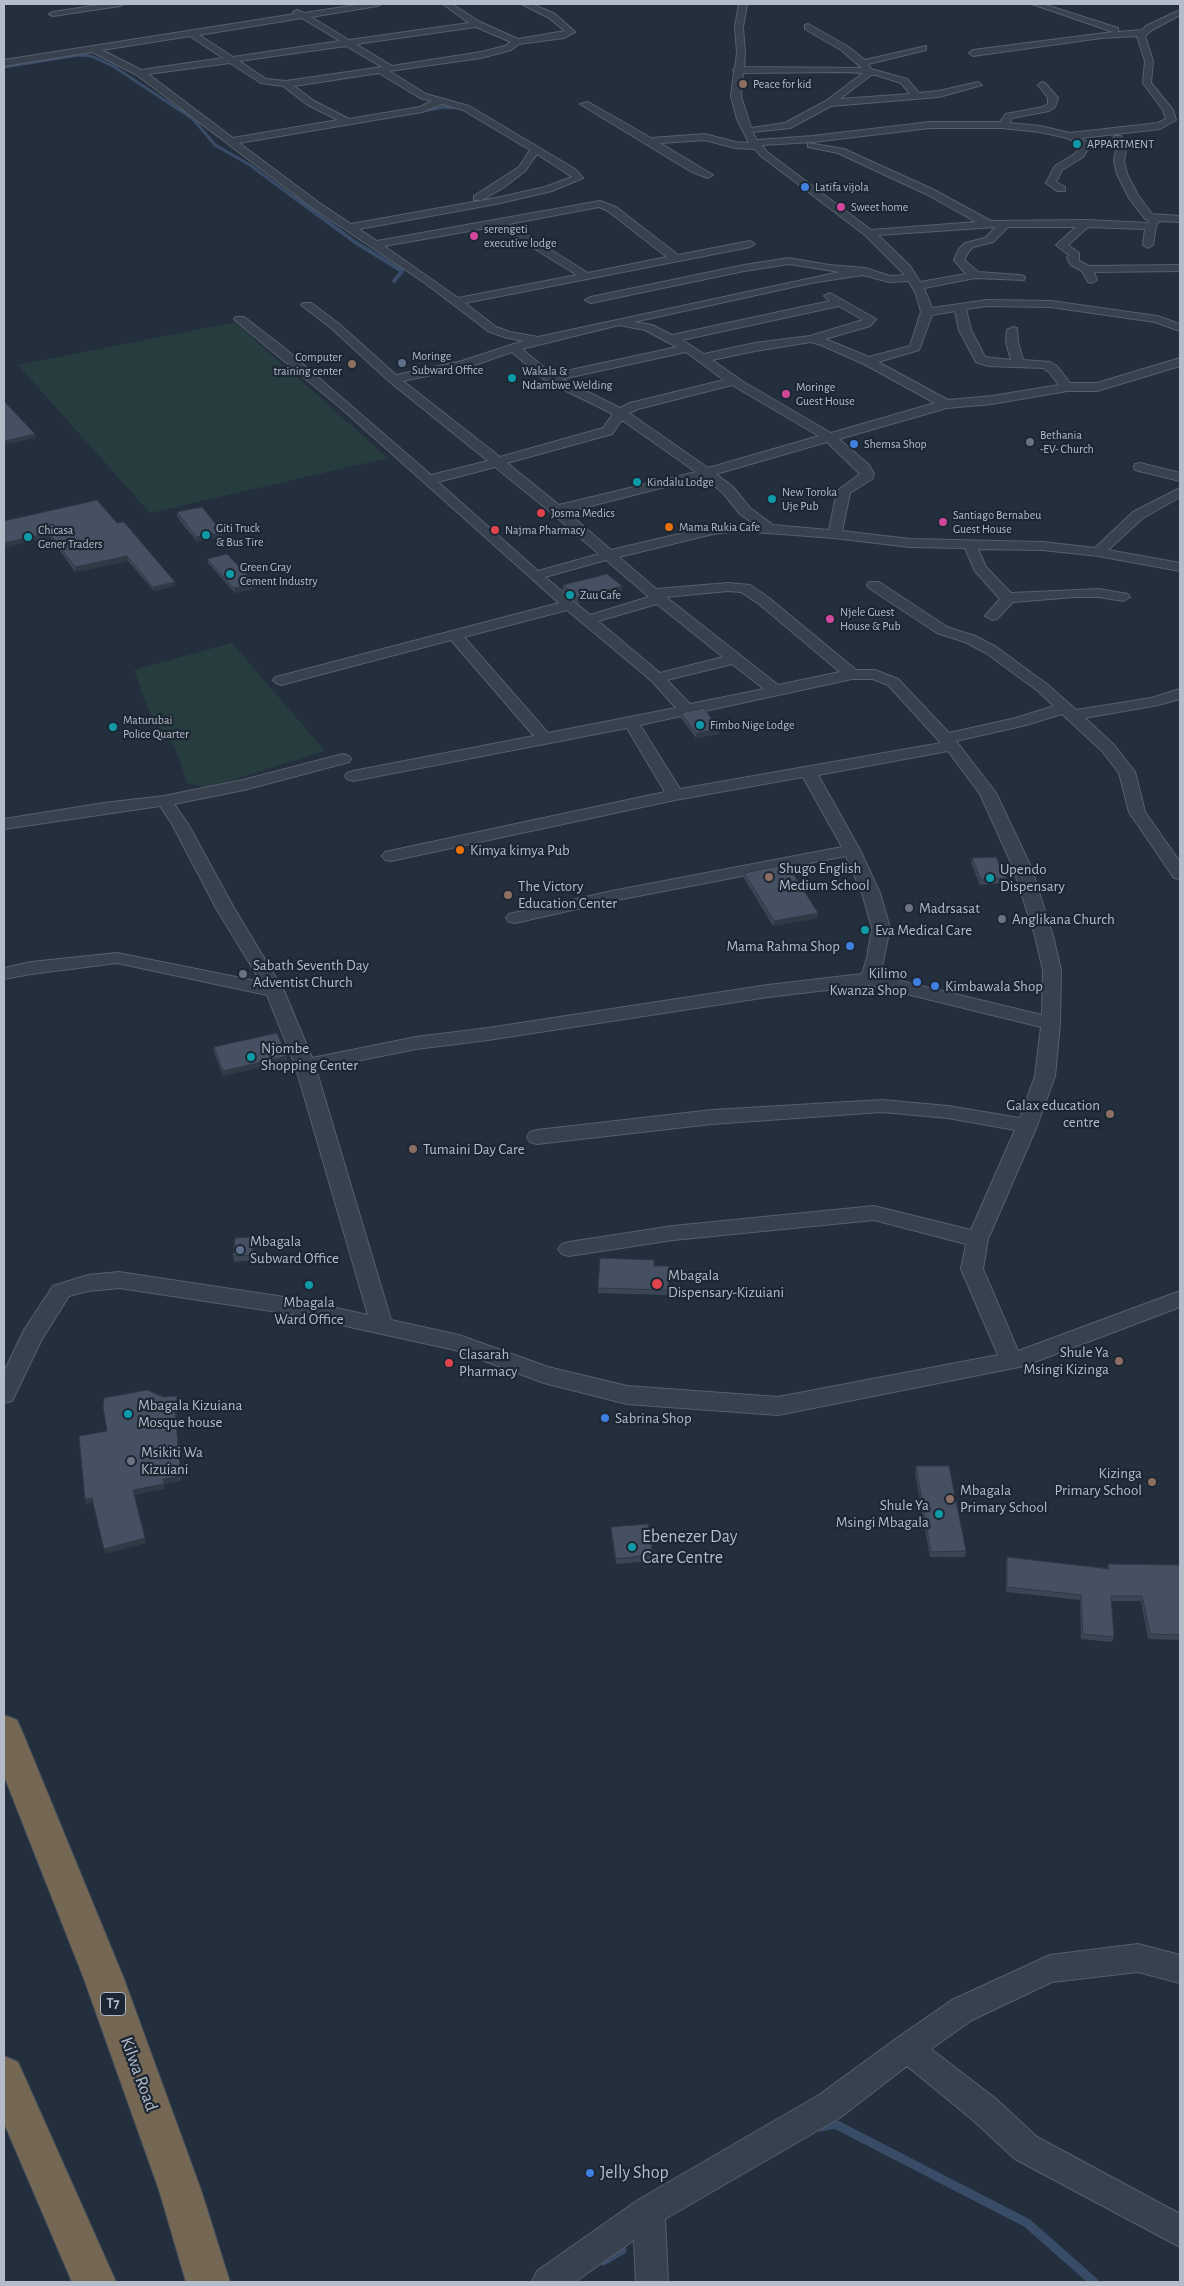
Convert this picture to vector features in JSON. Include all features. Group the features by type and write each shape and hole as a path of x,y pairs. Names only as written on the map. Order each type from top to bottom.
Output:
{"highway":[{"name":"Kilwa Road","path":"4,1731 108,1988 180,2190 208,2282"},
{"path":"4,2076 94,2282"}],"street":[{"path":"53,14 120,4"},
{"path":"288,4 300,15 391,69"},
{"path":"4,63 377,4"},
{"path":"446,4 477,24 517,42"},
{"path":"192,34 264,81 286,84 497,52 517,42 564,35 570,32 552,16 526,4"},
{"path":"743,4 740,12 741,53 737,70 736,96 747,131 755,145 869,233 906,268 916,282 927,312 915,348 868,361"},
{"path":"1036,4 1127,33"},
{"path":"973,53 1127,33 1142,33 1180,12"},
{"path":"140,73 234,61 477,24"},
{"path":"808,27 844,48 866,67 904,81 917,96"},
{"path":"1070,136 1160,126 1171,120 1168,110 1147,83 1149,61 1142,40 1142,33"},
{"path":"737,70 866,67 923,48"},
{"path":"93,49 140,73 348,228 429,281 455,302 508,335 538,340"},
{"path":"747,131 781,128 829,103 863,79 866,67"},
{"path":"348,228 530,193 578,178 572,170 466,108 423,96 381,70"},
{"path":"286,84 311,103 348,121"},
{"path":"829,103 917,96 949,92 978,85"},
{"path":"1002,125 1009,116 1046,109 1052,105 1053,98 1042,85"},
{"path":"233,141 422,109 441,101"},
{"path":"585,104 693,169 708,176"},
{"path":"649,141 705,137 735,144 755,145 930,124 1002,125 1040,129 1070,136 1086,144 1080,155 1058,168 1051,183 1061,189"},
{"path":"1118,138 1121,148 1119,161 1122,174 1133,196 1153,223"},
{"path":"800,140 818,148 841,151 930,192 990,225"},
{"path":"460,207 513,177 530,160 536,149"},
{"path":"374,245 600,204 620,215 675,258"},
{"path":"1142,209 1171,208"},
{"path":"869,233 965,225 1153,223 1180,218"},
{"path":"499,222 586,276"},
{"path":"1087,223 1061,245 1075,255 1072,260 1075,263 1087,269 1180,268"},
{"path":"1148,245 1153,223"},
{"path":"975,275 964,267 959,260 964,250 969,245 989,240 1004,225"},
{"path":"455,302 750,244"},
{"path":"591,300 744,268 789,261 829,268 865,271 889,279 916,282 975,275 1020,278"},
{"path":"744,268 779,287"},
{"path":"1087,269 1093,282"},
{"path":"394,379 465,364 538,340 797,283 865,271"},
{"path":"703,358 754,347 811,339 866,324 870,319 841,302 797,283"},
{"path":"670,339 841,302"},
{"path":"927,312 960,306 1017,302 1051,304 1157,319 1180,328"},
{"path":"308,305 334,325 394,379 500,462 656,596 776,692"},
{"path":"960,306 965,330 980,359 988,362 1018,362 1046,366 1053,369 1067,387"},
{"path":"240,319 279,349 429,480 535,576 657,678 687,710"},
{"path":"605,325 631,324 648,327 688,348 734,381 829,437 867,474 844,491 842,511 834,534"},
{"path":"1013,330 1012,342 1018,362"},
{"path":"811,339 824,342 868,361 946,404"},
{"path":"550,378 688,348"},
{"path":"515,349 550,378 620,413 706,473 728,490 745,511 769,529"},
{"path":"557,510 706,473 946,404 992,400 1067,387 1103,385 1180,362"},
{"path":"429,480 592,437 608,431 620,413 652,400 734,381"},
{"path":"1140,467 1180,476"},
{"path":"1098,552 1138,515 1180,492"},
{"path":"713,530 739,504"},
{"path":"535,576 645,544 713,530 740,527 834,534 910,543 1043,546 1098,552 1180,568"},
{"path":"970,545 980,568 1007,598"},
{"path":"874,585 942,630 991,650 1021,671 1108,748 1127,772 1137,812 1180,874"},
{"path":"588,620 656,596 728,587 745,588 764,601 852,674"},
{"path":"1007,598 1075,592 1123,597"},
{"path":"992,616 1006,602 1007,598"},
{"path":"281,680 569,605"},
{"path":"455,635 544,738"},
{"path":"657,678 732,658"},
{"path":"353,776 631,722 852,674 875,675 894,682 948,743 988,793 1022,867 1044,936 1052,970 1051,1023 1045,1076 1027,1126 978,1239 972,1269 1008,1353 1013,1360"},
{"path":"391,856 675,795 808,772 948,743 1020,722 1069,712 1153,702 1180,694"},
{"path":"631,722 675,795"},
{"path":"4,824 164,801 244,784 343,759"},
{"path":"808,772 852,850 870,892 881,928 870,979"},
{"path":"164,801 180,824 225,908 275,990 305,1064 382,1326"},
{"path":"515,918 612,896 852,850"},
{"path":"4,974 32,968 117,958 275,990"},
{"path":"305,1064 416,1043 488,1034 768,991 870,979 1051,1023"},
{"path":"537,1137 712,1117 882,1106 948,1112 1027,1126"},
{"path":"569,1249 683,1232 874,1213 978,1239"},
{"path":"4,1395 32,1336 61,1291 88,1283 119,1280 291,1306 465,1344 544,1375 626,1395 778,1406 1013,1360 1180,1298"},
{"path":"548,2282 649,2211 830,2106 907,2048 962,2010 1050,1969 1138,1958 1180,1969"},
{"path":"907,2048 985,2110 1026,2148 1180,2230"},
{"path":"649,2211 652,2282"}],"green space":[{"path":"235,322 388,458 150,513 18,365"},
{"path":"232,643 325,751 210,787 188,784 174,745 152,720 134,670"}],"building":[{"path":"4,401 35,434 4,441"},
{"path":"97,500 117,523 124,522 175,582 153,587 127,556 75,567 49,533 4,543 4,521"},
{"path":"202,507 222,532 196,537 177,512"},
{"name":"Green Gray Cement Industry","path":"227,554 255,583 234,588 207,559"},
{"path":"607,574 622,586 578,598 563,585"},
{"name":"Fimbo Nige Lodge","path":"704,708 719,729 696,733 681,713"},
{"path":"996,857 1006,878 981,880 972,858"},
{"name":"Shugo English Medium School","path":"787,864 818,913 774,921 744,873"},
{"name":"Njombe Shopping Center","path":"277,1033 287,1056 223,1071 214,1047"},
{"path":"253,1237 252,1255 233,1256 235,1238"},
{"name":"Mbagala Dispensary-Kizuiani","path":"600,1258 654,1260 654,1266 669,1266 668,1290 598,1288"},
{"path":"147,1390 163,1397 177,1396 175,1414 181,1476 163,1479 164,1484 133,1490 145,1538 104,1549 92,1498 85,1499 79,1436 107,1431 103,1407 104,1398"},
{"name":"Shule Ya Msingi Mbagala","path":"916,1466 949,1466 966,1551 931,1552"},
{"name":"Ebenezer Day Care Centre","path":"648,1524 653,1555 616,1559 611,1527"},
{"path":"1007,1557 1109,1569 1108,1564 1180,1565 1180,1635 1150,1634 1142,1596 1111,1596 1114,1637 1083,1634 1081,1595 1007,1587"}],"waterway":[{"path":"4,67 79,55 91,56 113,66 193,119 215,145 250,165 297,200"},
{"path":"419,112 444,107 452,108"},
{"path":"295,198 355,242 402,271 394,281"},
{"path":"820,2127 835,2124 1027,2223 1094,2282"},
{"path":"603,2261 622,2250"}],"place":[{"name":"Peace for kid","path":"743,84"},
{"name":"APPARTMENT","path":"1077,144"},
{"name":"Latifa vijola","path":"805,187"},
{"name":"Sweet home","path":"841,207"},
{"name":"serengeti executive lodge","path":"474,236"},
{"name":"Moringe Subward Office","path":"402,363"},
{"name":"Computer training center","path":"352,364"},
{"name":"Wakala & Ndambwe Welding","path":"512,378"},
{"name":"Moringe Guest House","path":"786,394"},
{"name":"Bethania -EV- Church","path":"1030,442"},
{"name":"Shemsa Shop","path":"854,444"},
{"name":"Kindalu Lodge","path":"637,482"},
{"name":"New Toroka Uje Pub","path":"772,499"},
{"name":"Josma Medics","path":"541,513"},
{"name":"Santiago Bernabeu Guest House","path":"943,522"},
{"name":"Mama Rukia Cafe","path":"669,527"},
{"name":"Najma Pharmacy","path":"495,530"},
{"name":"Giti Truck & Bus Tire","path":"206,535"},
{"name":"Chicasa Gener Traders","path":"28,537"},
{"name":"Green Gray Cement Industry","path":"230,574"},
{"name":"Zuu Cafe","path":"570,595"},
{"name":"Njele Guest House & Pub","path":"830,619"},
{"name":"Fimbo Nige Lodge","path":"700,725"},
{"name":"Maturubai Police Quarter","path":"113,727"},
{"name":"Kimya kimya Pub","path":"460,850"},
{"name":"Shugo English Medium School","path":"769,877"},
{"name":"Upendo Dispensary","path":"990,878"},
{"name":"The Victory Education Center","path":"508,895"},
{"name":"Madrsasat","path":"909,908"},
{"name":"Anglikana Church","path":"1002,919"},
{"name":"Eva Medical Care","path":"865,930"},
{"name":"Mama Rahma Shop","path":"850,946"},
{"name":"Sabath Seventh Day Adventist Church","path":"243,974"},
{"name":"Kilimo Kwanza Shop","path":"917,982"},
{"name":"Kimbawala Shop","path":"935,986"},
{"name":"Njombe Shopping Center","path":"251,1057"},
{"name":"Galax education centre","path":"1110,1114"},
{"name":"Tumaini Day Care","path":"413,1149"},
{"name":"Mbagala Subward Office","path":"240,1250"},
{"name":"Mbagala Dispensary-Kizuiani","path":"657,1284"},
{"name":"Mbagala Ward Office","path":"309,1285"},
{"name":"Shule Ya Msingi Kizinga","path":"1119,1361"},
{"name":"Clasarah Pharmacy","path":"449,1363"},
{"name":"Mbagala Kizuiana Mosque house","path":"128,1414"},
{"name":"Sabrina Shop","path":"605,1418"},
{"name":"Msikiti Wa Kizuiani","path":"131,1461"},
{"name":"Kizinga Primary School","path":"1152,1482"},
{"name":"Mbagala Primary School","path":"950,1499"},
{"name":"Shule Ya Msingi Mbagala","path":"939,1514"},
{"name":"Ebenezer Day Care Centre","path":"632,1547"},
{"name":"Jelly Shop","path":"590,2173"}]}
